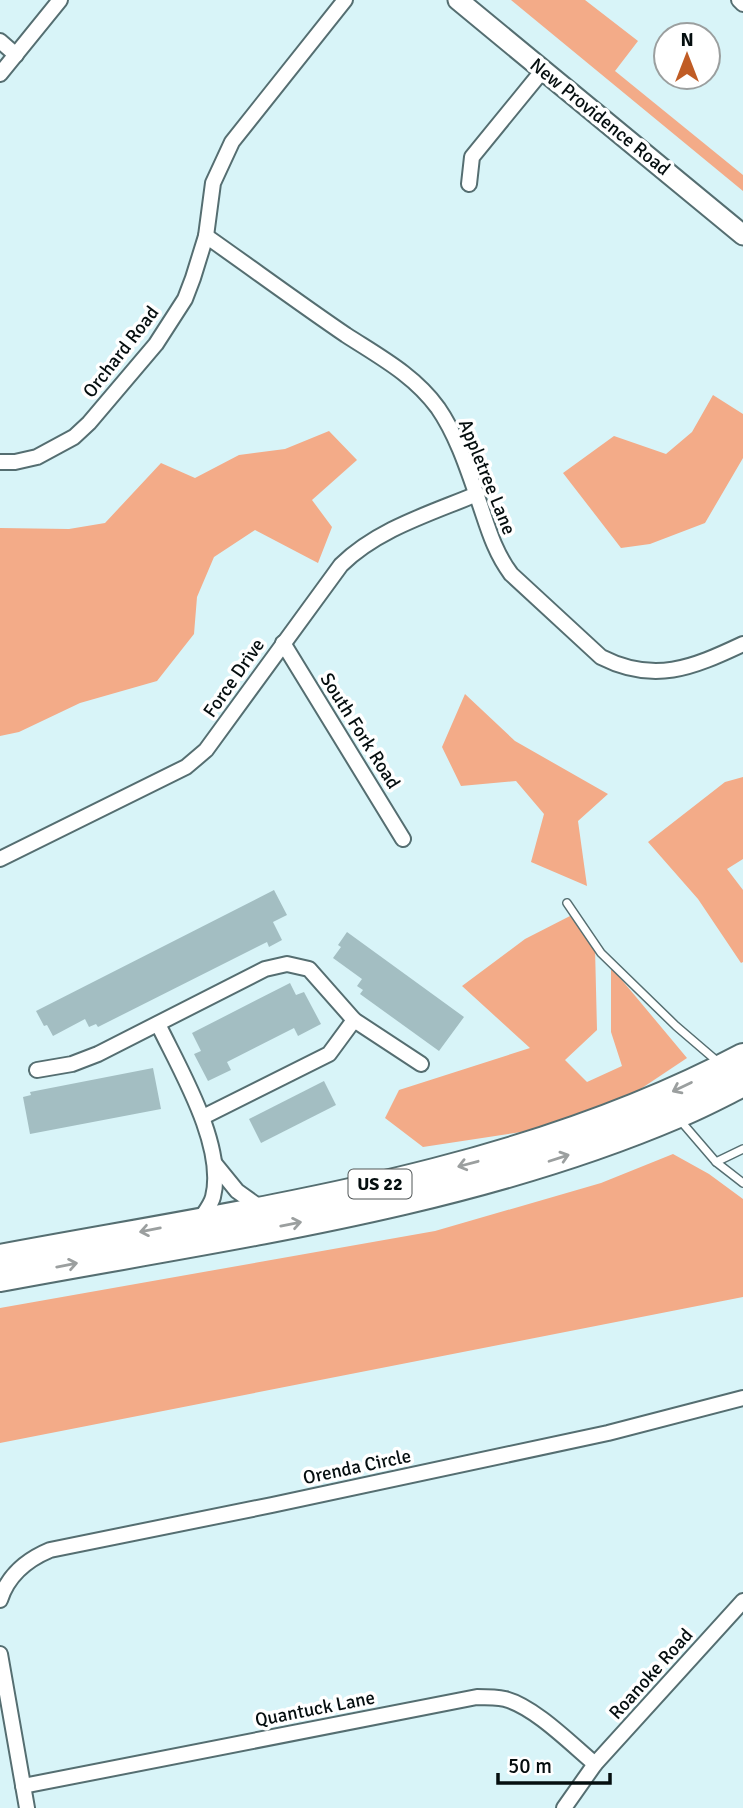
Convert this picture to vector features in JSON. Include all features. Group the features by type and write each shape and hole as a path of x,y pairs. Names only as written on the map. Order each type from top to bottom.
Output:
{"highway":[{"name":"US 22","path":"0,1278 306,1221 476,1183 569,1155 676,1115 737,1069"},
{"name":"US 22","path":"0,1258 262,1209 430,1174 562,1136 737,1069"}],"street":[{"path":"0,74 60,0"},
{"name":"Orchard Road","path":"0,463 15,463 37,457 74,438 89,424 156,344 178,310 194,278 206,236 213,183 232,142 345,0"},
{"name":"New Providence Road","path":"458,0 743,234"},
{"path":"739,0 743,5"},
{"path":"0,41 16,55"},
{"path":"469,184 472,157 543,70"},
{"name":"Appletree Lane","path":"206,236 349,337 399,368 415,383 437,408 455,438 500,559 511,574 601,657 618,665 654,673 702,661 743,645"},
{"name":"Force Drive","path":"0,859 186,767 206,750 341,565 356,550 376,537 477,494"},
{"name":"South Fork Road","path":"283,643 403,839"},
{"path":"37,1070 85,1059 265,968 287,964 309,968 354,1020 421,1064"},
{"path":"203,1117 329,1054 354,1020"},
{"path":"158,1024 203,1117 215,1164 213,1197 200,1220"},
{"path":"215,1164 237,1191 262,1209"},
{"name":"Orenda Circle","path":"0,1600 11,1578 22,1566 50,1550 608,1433 743,1398"},
{"name":"Roanoke Road","path":"564,1808 595,1764 743,1601"},
{"path":"0,1654 27,1808"},
{"name":"Quantuck Lane","path":"23,1786 477,1698 507,1700 519,1705 595,1764"}],"lane":[{"path":"567,903 601,953 677,1026 737,1069"},
{"path":"676,1115 716,1162 743,1184"},
{"path":"716,1162 743,1149"}],"shaded area":[{"path":"511,0 585,0 638,41 615,71 743,175 743,191"},
{"path":"713,395 743,414 743,458 705,523 650,544 621,548 563,473 614,436 666,454 692,432"},
{"path":"329,431 357,460 312,500 332,527 318,563 255,530 214,557 197,597 194,634 157,681 80,703 19,732 0,736 0,528 69,529 105,523 161,463 195,478 239,455 285,449"},
{"path":"465,694 515,741 608,794 578,821 587,886 531,862 544,814 516,781 461,786 442,747"},
{"path":"743,777 743,859 727,869 743,890 741,963 698,899 648,842 725,782"},
{"path":"570,916 595,948 597,1030 565,1060 587,1082 622,1066 611,1032 611,967 687,1058 627,1098 534,1130 423,1147 385,1118 399,1090 530,1048 462,986 525,939"},
{"path":"673,1154 709,1174 743,1199 743,1297 0,1443 0,1308 435,1231 601,1183"}],"building":[{"path":"274,890 287,915 273,922 282,940 269,947 267,942 98,1027 96,1024 89,1027 85,1019 53,1036 47,1025 44,1026 36,1011"},
{"path":"347,932 464,1017 439,1051 360,994 363,990 357,986 362,979 333,958"},
{"path":"290,983 296,995 304,992 321,1024 298,1036 294,1028 227,1062 231,1070 208,1081 194,1054 201,1051 192,1033"},
{"path":"153,1068 161,1109 30,1134 23,1097 31,1095 30,1092"},
{"path":"324,1081 336,1105 261,1143 249,1119"}]}
